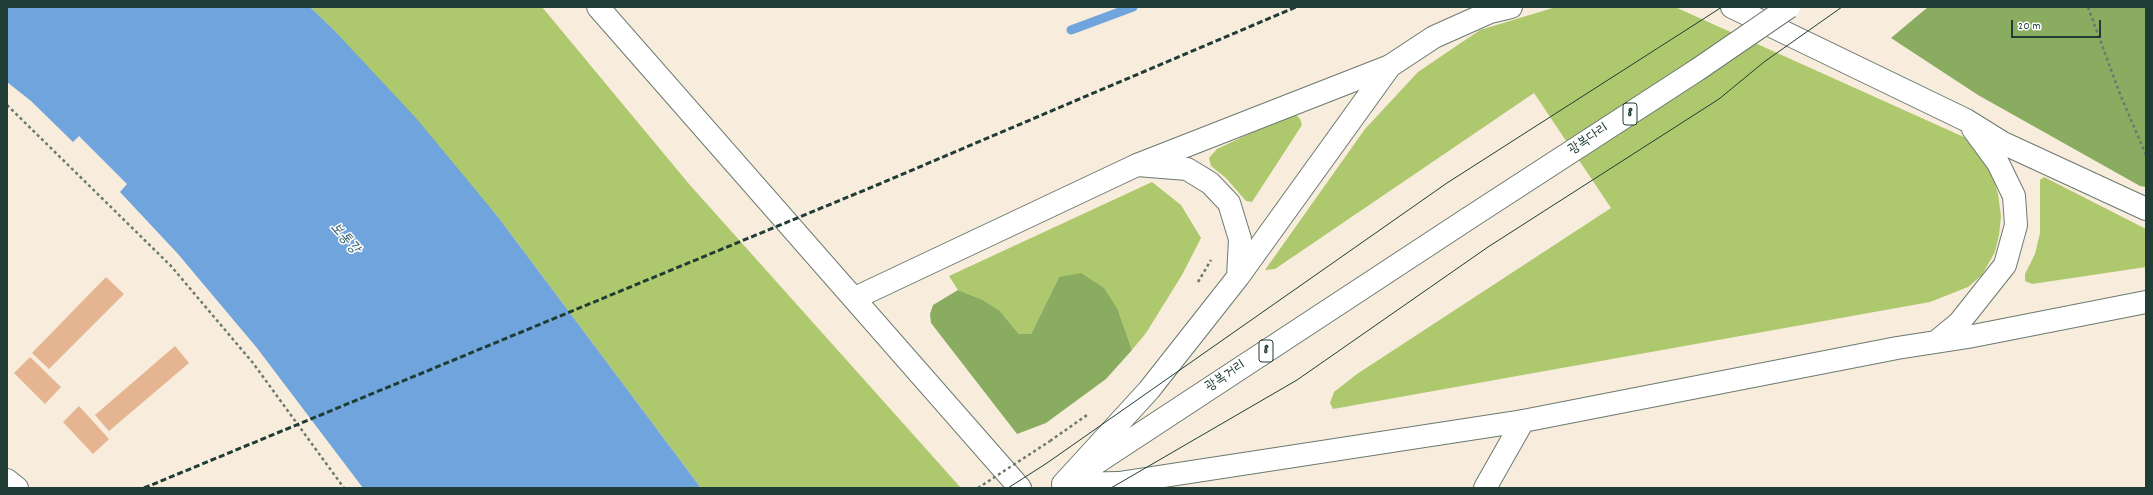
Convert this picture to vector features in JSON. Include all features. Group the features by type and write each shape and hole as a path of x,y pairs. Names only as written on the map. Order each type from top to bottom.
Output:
{"main road":[{"path":"598,7 855,298 1020,488"},
{"path":"855,298 1137,165 1390,66 1434,37 1490,12 1511,7"},
{"path":"1732,7 1966,120 2003,143 2146,210"},
{"name":"광복다리","path":"1469,218 1697,70 1789,7"},
{"path":"1060,486 1149,390 1238,277 1390,66"},
{"path":"1935,343 1960,323 2005,265 2016,225 2014,196 1998,163 1966,120"},
{"path":"1137,165 1187,169 1210,183 1229,203 1240,239 1238,277"},
{"name":"광복거리","path":"1060,486 1469,218"},
{"path":"1060,486 1119,483 1523,421 1897,348 1935,343 2146,302"},
{"path":"1485,488 1523,421"},
{"path":"7,480 17,488"}],"path":[{"path":"2088,7 2120,94 2146,155"},
{"path":"7,105 171,266 254,363 344,488"},
{"path":"1193,289 1213,256"},
{"path":"978,488 1092,412"}],"green space":[{"path":"310,7 542,7 689,184 961,488 701,488 498,217 332,28"},
{"path":"1556,7 1675,7 1966,138 1992,173 1998,194 2001,216 1995,252 1982,275 1968,287 1930,302 1333,409 1330,403 1334,392 1357,374 1611,208 1534,93 1275,269 1265,270 1365,129 1418,72 1480,30"},
{"path":"1928,7 2146,7 2146,187 2140,186 1978,95 1891,38"},
{"path":"1289,115 1296,115 1300,119 1302,125 1252,202 1246,201 1226,178 1211,166 1209,158 1217,149"},
{"path":"2044,177 2146,229 2146,267 2032,284 2025,281 2025,274 2035,254 2040,233 2040,180"},
{"path":"1152,182 1181,205 1201,238 1182,275 1146,333 1132,350 1118,310 1059,277 1031,334 1019,334 999,310 983,300 958,290 949,276"},
{"path":"1081,273 1104,288 1118,310 1132,350 1106,379 1046,423 1017,434 931,323 930,314 933,305 958,290 983,300 999,310 1019,334 1031,334 1059,277"}],"water":[{"name":"보통강","path":"7,7 310,7 332,28 416,118 498,217 701,488 363,488 257,348 178,254 120,192 127,184 79,136 73,142 31,101 7,82"}],"building":[{"path":"106,277 124,294 49,369 32,353"},
{"path":"175,346 189,363 109,431 95,415"},
{"path":"30,357 61,387 45,404 14,373"},
{"path":"79,406 109,439 93,454 63,422"}],"waterway":[{"path":"1071,30 1133,7"}],"tram line":[{"path":"1008,488 1047,463 1447,183 1722,7"},
{"path":"1111,488 1297,380 1488,247 1719,99 1764,62 1842,7"}],"railway":[{"path":"144,488 877,185 1296,7"}]}
